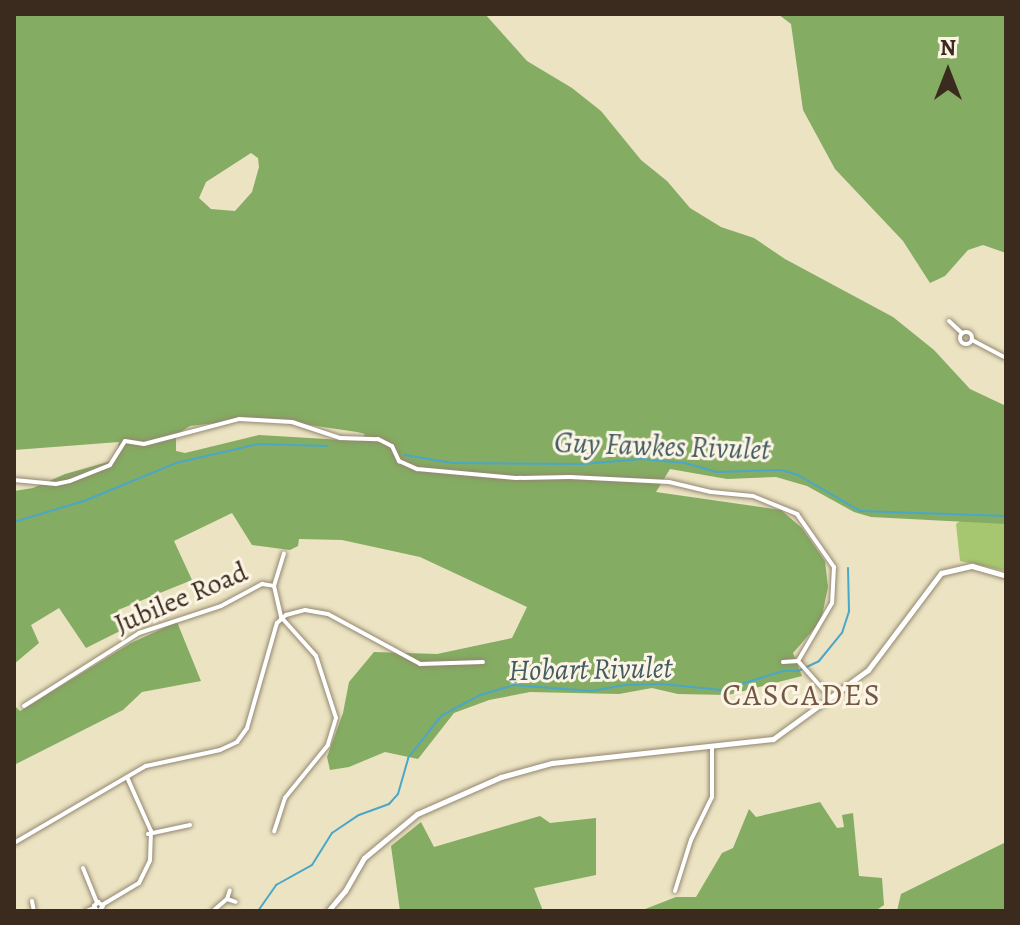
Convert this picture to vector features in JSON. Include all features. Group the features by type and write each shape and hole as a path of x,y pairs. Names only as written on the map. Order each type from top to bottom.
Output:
{"street":[{"path":"949,321 962,333 969,333 972,340 1006,358"},
{"path":"962,333 960,338 963,343 972,340"},
{"path":"14,480 56,484 70,481 110,465 125,441 144,444 239,419 292,422 340,438 378,439 392,446 395,457 413,468 505,478 669,482 711,492 753,496 789,509 814,533 833,564 836,583 832,603 798,661"},
{"name":"Jubilee Road","path":"281,617 274,586 284,553"},
{"path":"328,911 345,891 359,864 393,831 417,814 481,785 560,761 773,739 831,699 877,661 941,573 967,566 1006,576"},
{"name":"Jubilee Road","path":"24,706 139,633 221,606 262,584 274,586"},
{"path":"281,617 305,610 328,614 420,664 483,662"},
{"path":"14,843 150,765 220,750 241,739 281,617"},
{"path":"274,831 285,798 328,745 336,718 316,656 281,617"},
{"path":"783,662 798,661 831,699"},
{"path":"675,891 691,840 712,797 712,747"},
{"path":"86,911 98,908 139,883 147,872 151,852 150,834 127,777"},
{"path":"150,834 190,825"},
{"path":"83,868 98,908"},
{"path":"213,911 227,899 230,890"},
{"path":"227,899 236,902"},
{"path":"32,901 34,911"}],"green space":[{"path":"14,14 485,14 527,61 572,88 601,111 641,160 667,181 690,208 721,227 754,238 785,259 893,317 934,350 970,389 1006,406 1006,524 871,517 854,512 807,486 776,477 727,479 670,469 656,492 781,510 802,528 825,561 828,587 821,621 793,653 802,676 728,695 678,694 652,688 619,694 530,692 489,700 454,713 418,759 385,752 349,767 330,770 327,757 343,713 349,682 374,652 437,654 512,638 527,607 420,557 342,540 299,539 298,546 290,550 252,545 232,513 174,541 192,580 118,610 126,628 86,648 59,608 31,625 39,643 14,664 14,491 33,488 65,474 115,460 119,442 14,450","holes":["251,153 258,158 259,167 252,192 235,211 211,209 199,198 206,182","262,418 357,432 365,434 360,441 259,435 185,453 176,451 176,435 190,426"]},
{"path":"778,14 1006,14 1006,253 983,245 968,250 945,276 930,283 903,241 835,169 803,110 791,24"},
{"path":"1006,517 1006,571 960,561 956,524 963,519"},
{"path":"177,622 201,681 142,692 123,710 14,765 14,705 20,711 131,643"},
{"path":"820,802 837,828 844,827 842,815 853,813 859,876 882,878 884,905 875,911 640,911 676,897 696,897 722,853 733,848 749,809 756,817"},
{"path":"540,816 550,823 596,818 596,875 534,888 543,911 400,911 391,846 421,822 434,847"},
{"path":"1006,842 1006,911 897,911 901,894"}],"waterway":[{"name":"Guy Fawkes Rivulet","path":"14,522 84,501 176,463 258,444 327,446"},
{"name":"Guy Fawkes Rivulet","path":"405,455 452,463 583,464 642,459 685,463 716,472 781,470 798,475 860,511 1006,516"},
{"name":"Hobart Rivulet","path":"258,911 276,885 312,865 332,833 359,815 389,804 398,794 408,758 441,716 480,695 514,685 591,691 624,685 662,684 722,690 783,671 798,671 819,661 842,633 849,611 848,568"}],"district":[{"name":"CASCADES","path":"802,695"}]}
